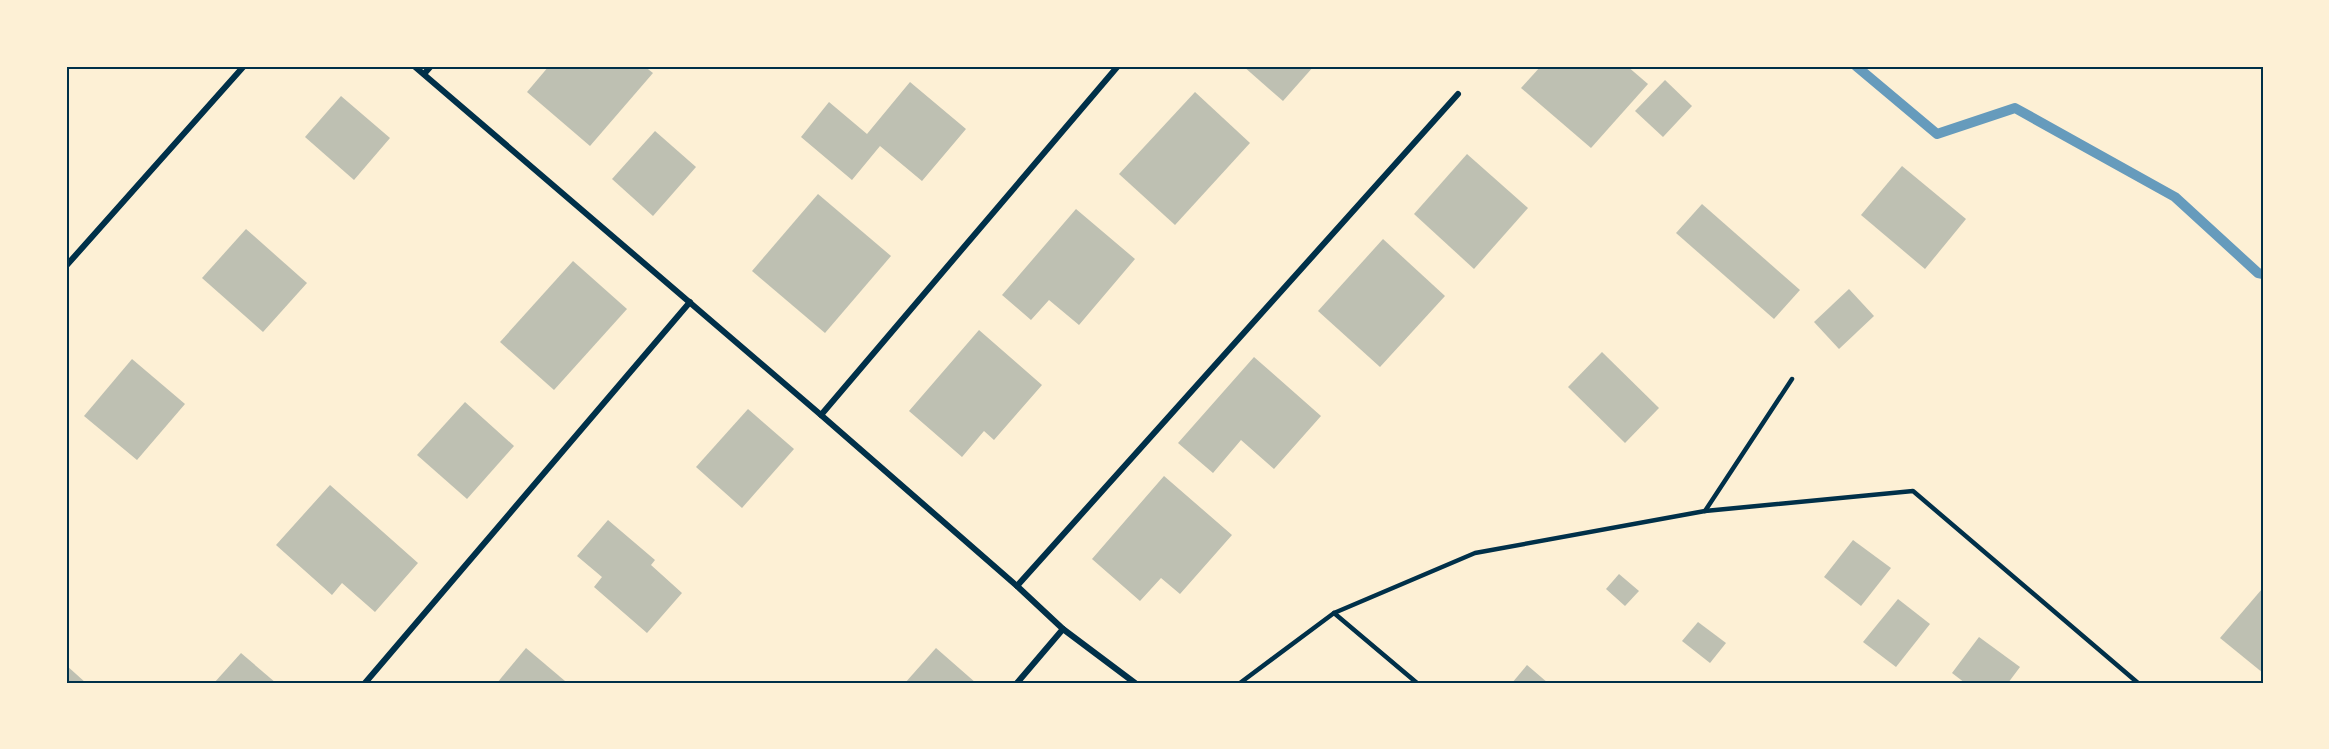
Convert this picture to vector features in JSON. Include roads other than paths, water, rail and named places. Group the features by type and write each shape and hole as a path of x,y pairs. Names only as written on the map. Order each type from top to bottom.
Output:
{"street":[{"path":"66,266 244,66"},
{"path":"414,66 821,415 1063,629 1135,683"},
{"path":"424,74 431,66"},
{"path":"821,415 1118,66"},
{"path":"1017,586 1458,94"},
{"path":"365,683 690,302"},
{"path":"1017,683 1063,629"}],"lane":[{"path":"1705,511 1792,379"},
{"path":"1240,683 1334,614 1475,553 1705,511 1913,491 2138,683"},
{"path":"1334,614 1417,683"}],"waterway":[{"path":"1856,66 1937,134 2015,108 2175,197 2258,273 2263,274"}]}
